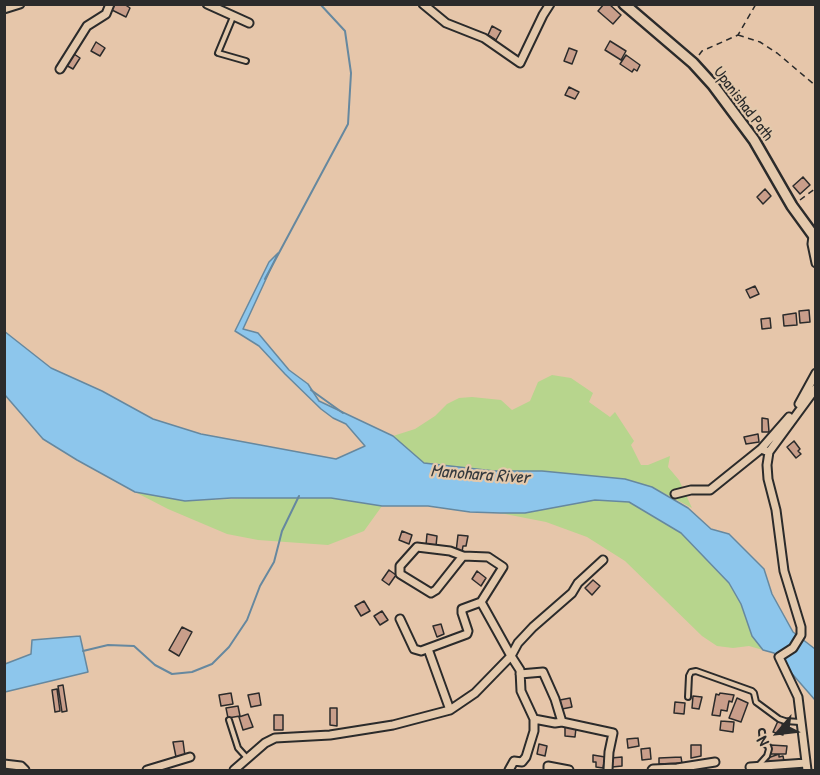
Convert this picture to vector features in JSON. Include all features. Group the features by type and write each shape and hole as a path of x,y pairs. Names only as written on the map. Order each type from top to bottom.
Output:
{"main road":[{"name":"Upanishad Path","path":"624,4 693,63 713,85 754,140 792,206 814,238"}],"street":[{"path":"4,9 20,4"},
{"path":"60,69 87,26 106,14 110,4"},
{"path":"207,4 249,23"},
{"path":"423,4 446,23 484,38 520,63 550,4"},
{"path":"814,238 812,244 816,263"},
{"path":"754,766 806,767 798,697 780,658 780,655 793,648 801,634 801,627 784,571 765,450 796,410 816,373"},
{"path":"675,494 691,490 710,490 765,450 816,388"},
{"path":"400,619 414,649 421,651 467,634 462,609 481,602 503,567 488,557 463,556 450,551 417,547 400,566 400,574 431,593 436,590 463,556"},
{"path":"234,771 259,748 275,738 345,733 393,725 450,710 475,693 511,656 518,643 533,627 572,593 603,560"},
{"path":"481,602 520,670 521,691 534,719 534,731 526,757 522,762 514,761 509,771"},
{"path":"428,649 450,710"},
{"path":"520,674 543,672 562,722"},
{"path":"534,719 562,722 613,733 608,771"},
{"path":"147,771 190,757"},
{"path":"652,771 653,769 715,762"},
{"path":"4,764 21,766 25,771"},
{"path":"548,771 548,766 569,771"}],"lane":[{"path":"233,16 218,53 246,60"},
{"path":"688,697 689,676 691,672 696,671 752,691 756,702 779,719 800,722"},
{"path":"229,720 238,748 248,760"},
{"path":"754,766 767,756 769,749 763,743 762,732"}],"path":[{"path":"693,63 702,51 738,35 756,4"},
{"path":"738,35 760,42 816,86"},
{"path":"792,206 816,188"}],"green space":[{"path":"552,375 571,378 593,393 589,402 610,417 615,412 634,441 631,445 641,465 648,465 670,456 668,467 679,480 692,508 652,487 625,479 542,471 494,471 424,463 393,436 415,429 435,416 447,404 459,398 501,400 512,410 530,401 538,382"},
{"path":"135,492 185,501 284,497 331,498 382,506 364,531 328,545 258,540 227,534"},
{"path":"595,500 629,502 681,533 729,583 741,604 752,636 763,650 749,646 733,648 717,646 702,636 625,561 587,537 546,522 500,513 525,513"}],"water":[{"name":"Manohara River","path":"278,253 243,329 258,333 289,370 308,384 319,401 393,436 424,463 494,471 542,471 625,479 652,487 688,508 711,529 729,534 764,569 772,594 793,632 815,649 815,700 774,653 763,650 752,636 741,604 729,583 681,533 629,502 595,500 525,513 500,513 470,512 428,506 382,506 331,498 231,498 185,501 135,492 77,460 43,439 5,395 4,331 51,368 102,391 153,419 201,434 336,459 365,446 346,424 321,409 259,346 235,331 269,262"},
{"path":"80,636 88,672 5,692 5,664 31,654 32,640"}],"building":[{"path":"115,4 124,4 130,8 126,17 112,10"},
{"path":"604,4 609,4 621,15 613,24 598,11"},
{"path":"492,26 501,31 496,40 488,35"},
{"path":"610,41 626,51 621,60 605,50"},
{"path":"96,42 105,48 100,56 91,51"},
{"path":"569,48 577,51 572,64 564,61"},
{"path":"71,52 80,58 73,69 64,64"},
{"path":"626,55 640,65 637,71 634,69 632,72 620,64"},
{"path":"569,87 579,92 575,99 565,95"},
{"path":"803,177 810,185 800,194 793,186"},
{"path":"765,189 771,196 763,204 757,197"},
{"path":"755,286 759,294 750,298 746,290"},
{"path":"809,310 810,322 800,323 799,311"},
{"path":"796,313 797,325 784,326 783,315"},
{"path":"770,318 771,328 762,329 761,319"},
{"path":"762,418 768,419 769,432 762,432"},
{"path":"758,434 759,442 746,444 744,437"},
{"path":"794,441 801,454 796,458 787,447"},
{"path":"402,531 412,535 409,544 399,540"},
{"path":"427,534 437,536 436,546 426,545"},
{"path":"458,535 468,536 462,552 456,552"},
{"path":"389,570 396,575 389,585 382,580"},
{"path":"477,571 486,578 481,586 472,579"},
{"path":"593,580 600,586 592,595 585,588"},
{"path":"364,601 370,611 361,616 355,606"},
{"path":"382,611 388,620 380,625 374,616"},
{"path":"441,624 444,634 437,637 433,626"},
{"path":"182,627 192,632 179,656 169,650"},
{"path":"63,685 67,711 62,712 58,686"},
{"path":"57,689 60,711 55,712 52,690"},
{"path":"231,693 233,704 221,706 219,695"},
{"path":"259,693 261,705 251,707 248,695"},
{"path":"716,694 734,695 732,702 729,701 727,711 721,710 720,716 712,715"},
{"path":"693,696 702,697 699,709 692,708"},
{"path":"570,698 572,707 562,709 560,700"},
{"path":"737,698 748,703 741,722 729,718"},
{"path":"675,702 685,703 684,714 674,713"},
{"path":"238,706 240,716 228,718 226,708"},
{"path":"330,708 337,708 337,726 330,725"},
{"path":"248,714 253,727 243,730 239,717"},
{"path":"274,715 283,715 283,730 274,730"},
{"path":"721,721 734,722 733,732 720,730"},
{"path":"778,721 782,722 783,735 773,732"},
{"path":"565,727 576,728 575,737 565,736"},
{"path":"638,738 639,746 628,748 627,739"},
{"path":"183,741 185,756 176,757 173,742"},
{"path":"539,744 547,746 545,756 537,754"},
{"path":"691,745 701,745 701,756 691,758"},
{"path":"771,745 787,746 786,754 771,754"},
{"path":"650,748 651,759 642,760 641,749"},
{"path":"779,754 779,757 783,756 784,761 766,764 765,759"},
{"path":"593,755 605,757 603,768 596,767"},
{"path":"622,757 622,766 612,767 611,758"},
{"path":"681,757 682,763 659,764 659,758"}],"waterway":[{"path":"265,279 348,124 351,73 345,31 320,4"},
{"path":"311,390 343,413"},
{"path":"83,651 108,645 134,646 155,665 172,674 192,672 212,664 229,647 247,620 260,586 274,562 282,531 299,496"}]}
